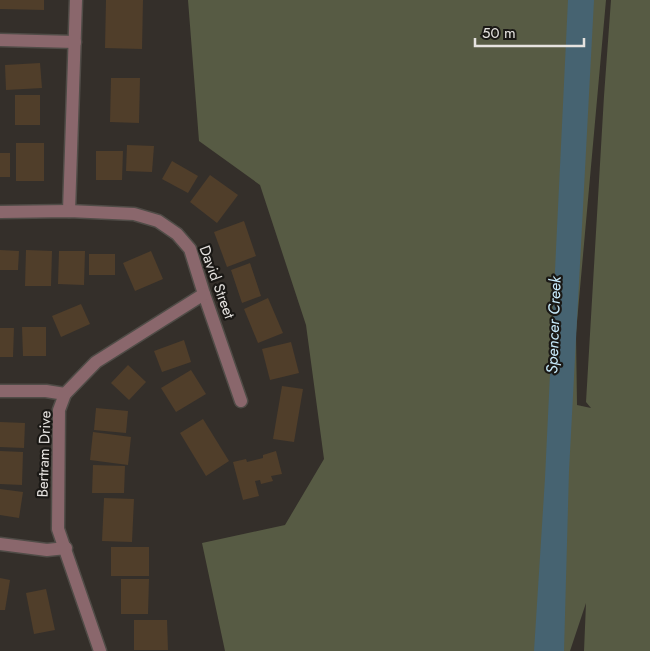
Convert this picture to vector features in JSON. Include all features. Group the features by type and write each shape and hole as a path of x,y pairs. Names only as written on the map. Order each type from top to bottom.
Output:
{"street":[{"path":"69,211 76,0"},
{"path":"0,40 75,42"},
{"name":"David Street","path":"0,212 69,211 134,214 158,221 177,234 190,249 241,401"},
{"name":"Bertram Drive","path":"100,651 58,529 59,410 65,394 96,362 204,294"},
{"path":"0,390 46,391 65,394"},
{"path":"0,544 47,550 66,548"}],"green space":[{"path":"188,0 606,0 576,333 577,405 591,408 586,402 611,0 650,0 650,651 584,651 586,603 570,651 225,651 202,543 285,525 324,459 306,325 260,185 199,141"}],"water":[{"name":"Spencer Creek","path":"568,0 594,0 569,471 564,651 534,651 545,478"}],"building":[{"path":"0,0 44,0 44,10 0,9"},
{"path":"106,0 143,0 142,49 105,48"},
{"path":"40,63 42,88 6,90 5,65"},
{"path":"111,78 140,78 139,123 110,122"},
{"path":"15,95 40,95 40,125 15,125"},
{"path":"16,143 44,143 44,181 16,181"},
{"path":"127,145 154,146 152,172 126,171"},
{"path":"96,151 123,151 122,180 96,180"},
{"path":"0,153 10,153 10,177 0,177"},
{"path":"172,161 198,176 188,193 162,179"},
{"path":"210,175 238,195 217,223 190,202"},
{"path":"244,221 256,256 227,267 214,232"},
{"path":"0,250 19,251 18,270 0,270"},
{"path":"26,250 52,251 51,286 25,286"},
{"path":"59,251 85,251 84,285 58,284"},
{"path":"151,251 163,279 135,291 123,263"},
{"path":"89,254 115,254 115,275 89,275"},
{"path":"250,263 261,296 242,303 231,270"},
{"path":"268,298 283,333 258,343 244,309"},
{"path":"81,304 90,324 61,337 52,316"},
{"path":"22,327 46,327 46,356 23,356"},
{"path":"0,328 14,328 13,357 0,357"},
{"path":"184,340 191,362 162,372 154,351"},
{"path":"291,342 299,373 270,380 262,349"},
{"path":"128,365 146,382 129,400 111,383"},
{"path":"191,370 206,394 176,412 161,388"},
{"path":"282,386 303,389 294,442 273,439"},
{"path":"96,408 128,411 126,433 94,430"},
{"path":"203,419 229,461 206,476 180,433"},
{"path":"0,422 25,423 24,448 0,447"},
{"path":"93,432 131,437 128,465 90,460"},
{"path":"0,451 23,452 22,485 0,484"},
{"path":"276,451 282,474 271,476 273,481 261,484 260,480 255,481 259,496 243,500 233,462 246,459 247,462 263,458 263,455"},
{"path":"93,465 125,466 124,493 92,493"},
{"path":"0,489 23,492 19,518 0,515"},
{"path":"104,498 134,499 132,542 102,541"},
{"path":"111,547 149,547 149,576 111,576"},
{"path":"0,578 10,580 5,610 0,610"},
{"path":"121,579 149,579 148,614 121,614"},
{"path":"46,589 55,630 34,634 26,593"},
{"path":"134,620 167,620 168,650 134,650"}]}
